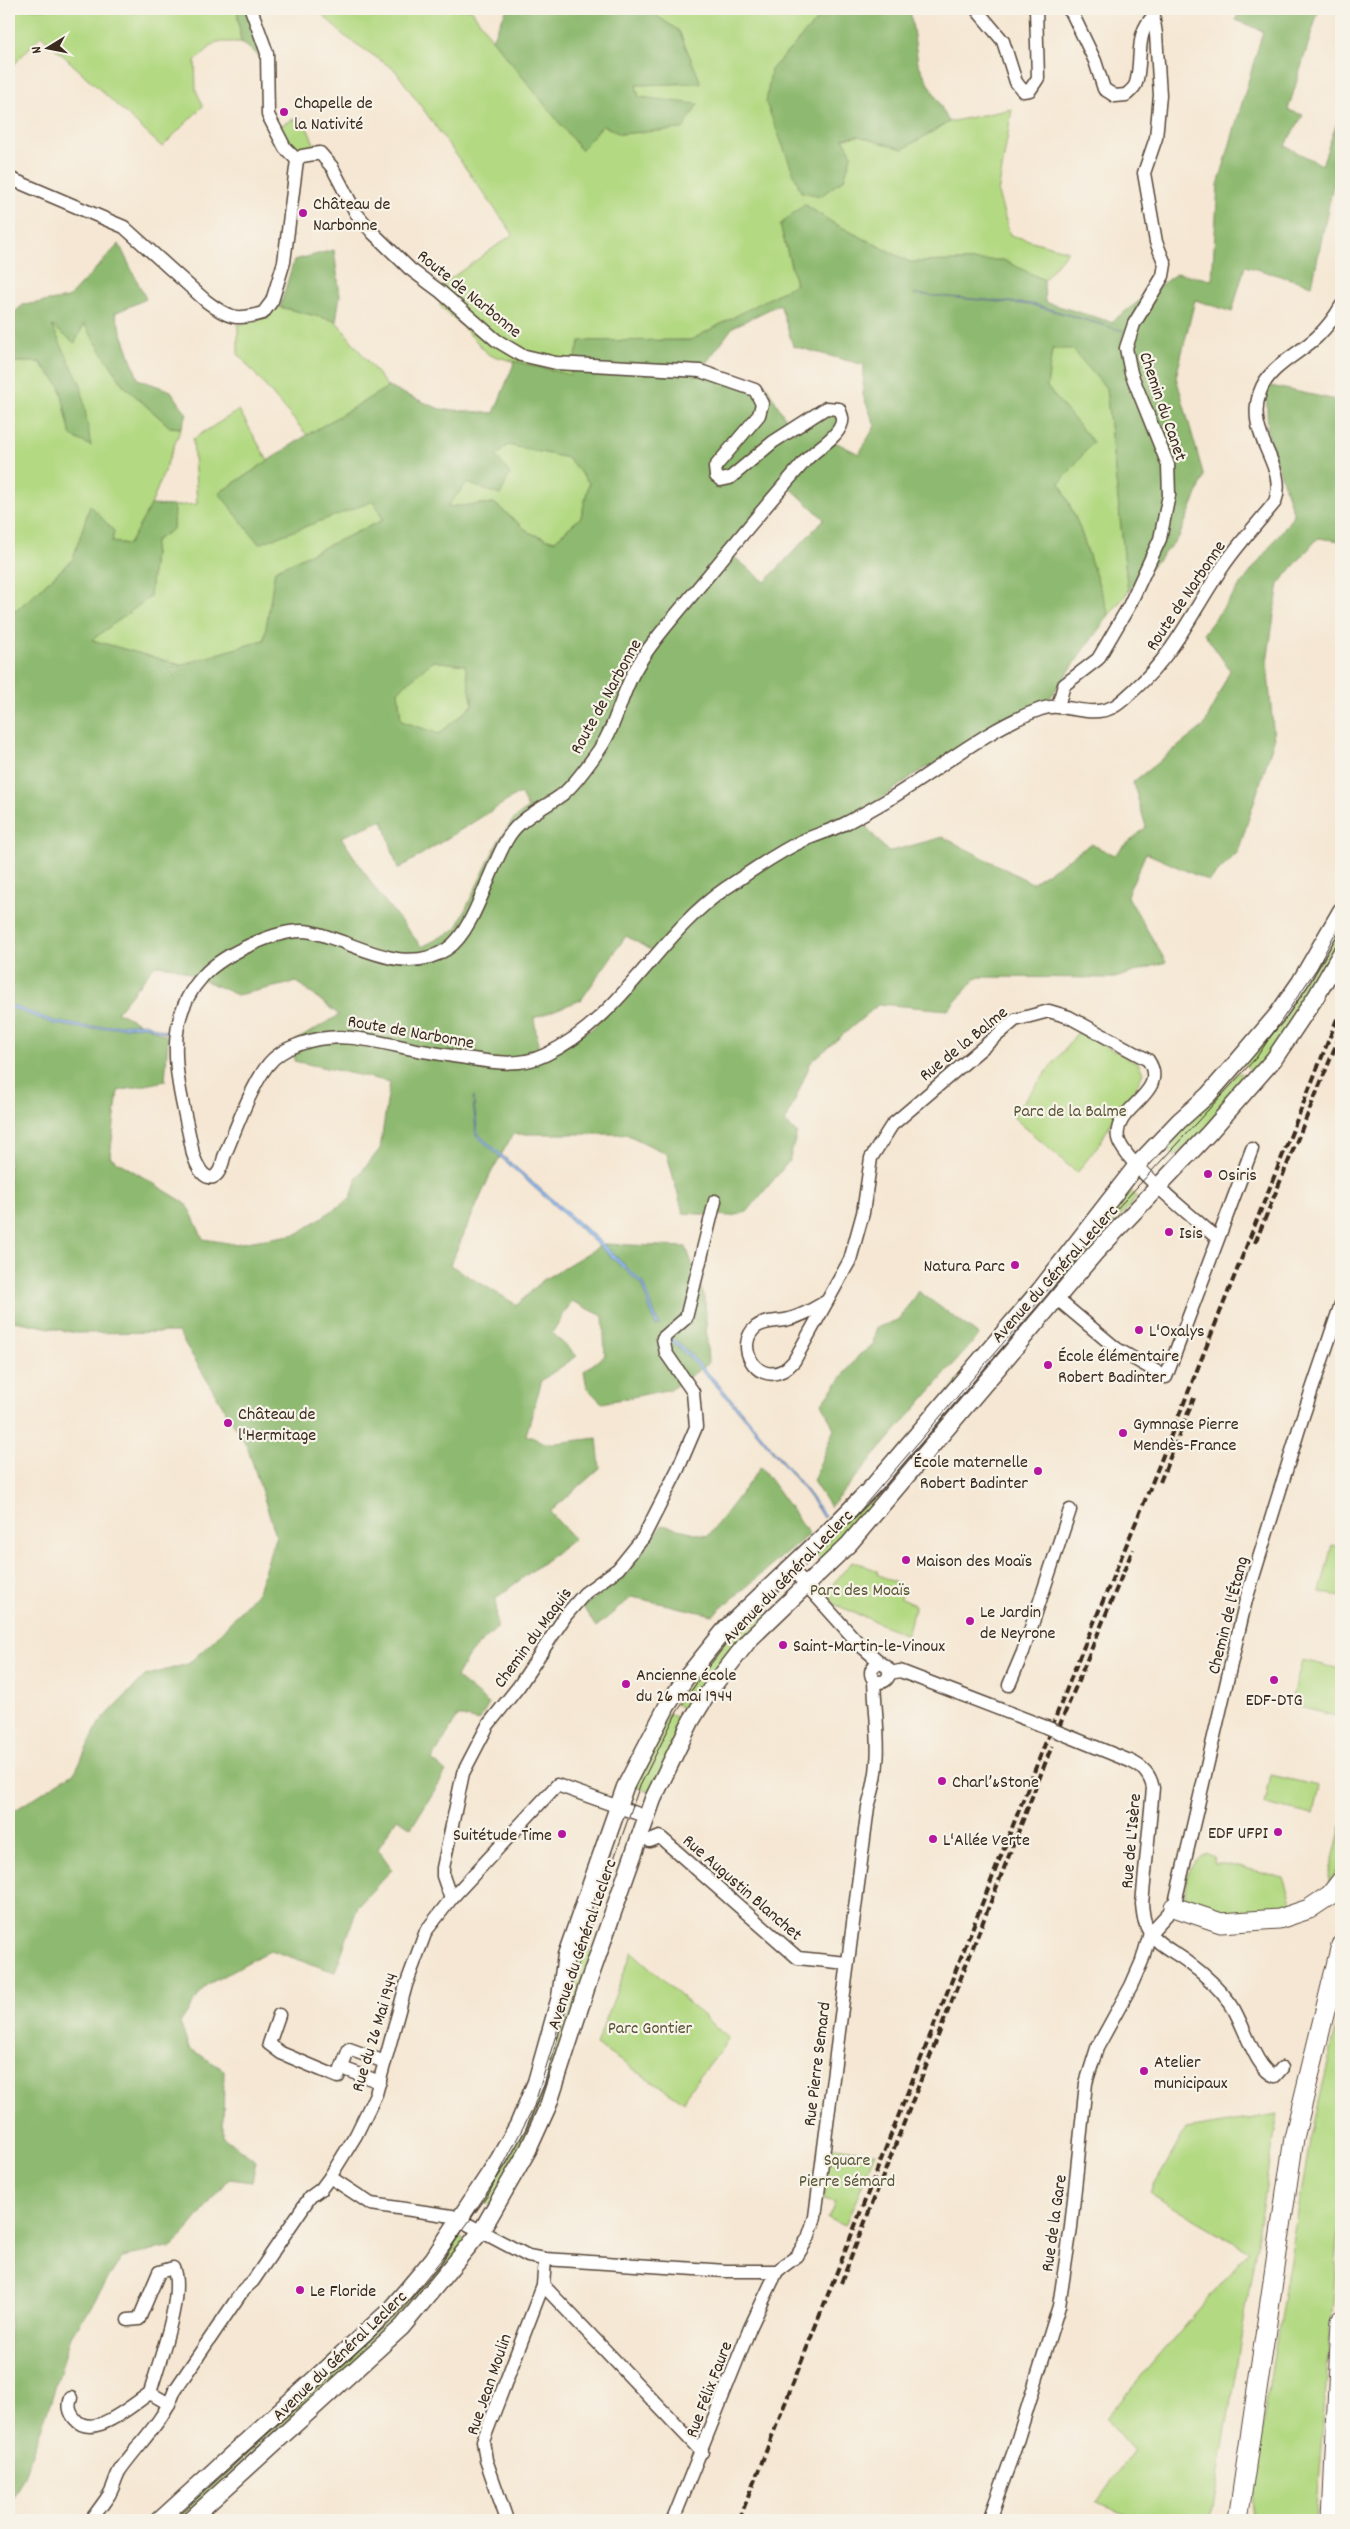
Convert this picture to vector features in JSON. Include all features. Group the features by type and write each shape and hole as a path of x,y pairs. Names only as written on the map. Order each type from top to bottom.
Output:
{"highway":[{"path":"1174,1907 1221,1923 1279,1919 1308,1909 1330,1895 1341,1881"},
{"path":"1238,2520 1294,2138 1341,1945"},
{"path":"1332,2520 1341,2320"}],"main road":[{"name":"Avenue du Général Leclerc","path":"160,2520 369,2331 406,2292 434,2259 456,2218 499,2159 518,2125 536,2082 560,1996 566,1955 618,1806 667,1706 685,1679 727,1627 830,1530 874,1484 1040,1290 1137,1165 1179,1121 1208,1095 1277,1015 1320,950 1341,910"},
{"name":"Avenue du Général Leclerc","path":"190,2520 402,2327 482,2230 528,2150 548,2106 587,1986 646,1817 691,1721 710,1690 749,1640 850,1544 1056,1298 1274,1059 1317,995 1341,953"}],"street":[{"path":"9,178 124,227 219,311 236,318 263,313 272,301 284,262 297,160 285,148 268,115 267,54 251,9"},
{"path":"976,9 1003,41 1016,82 1023,91 1030,90 1038,78 1036,9"},
{"path":"1068,9 1095,61 1104,89 1115,96 1126,95 1136,85 1141,37 1146,23 1153,12"},
{"name":"Chemin du Canet","path":"1058,706 1064,685 1098,659 1129,606 1160,540 1169,495 1168,465 1131,373 1126,348 1134,324 1163,276 1165,264 1156,242 1144,173 1156,138 1160,95 1153,12"},
{"name":"Route de Narbonne","path":"297,160 313,153 320,153 332,167 356,213 373,232 410,269 441,292 496,340 521,355 556,363 700,371 755,390 762,404 759,415 715,467 716,476 721,480 730,478 773,442 826,408 838,409 843,417 841,426 813,452 785,483 655,640 633,674 617,718 601,747 576,780 563,793 511,832 493,865 478,904 463,932 449,949 430,957 407,960 382,957 310,932 290,933 265,939 236,953 206,972 194,986 182,1008 175,1034 176,1055 193,1154 202,1175 209,1177 215,1176 221,1170 228,1148 266,1066 280,1053 297,1045 340,1036 369,1039 411,1049 490,1062 526,1061 540,1057 573,1040 613,1006 653,958 699,909 724,890 798,843 844,824 888,799 988,735 1041,709 1058,706 1082,712 1112,707 1141,684 1182,637 1224,564 1275,502 1279,490 1278,480 1257,430 1256,408 1260,391 1267,379 1318,336 1341,306"},
{"name":"Rue de la Balme","path":"827,1301 788,1320 765,1323 755,1327 747,1344 748,1356 753,1366 762,1371 775,1373 782,1371 794,1361 850,1260 863,1213 871,1158 892,1125 1015,1020 1049,1011 1069,1017 1148,1060 1154,1069 1150,1087 1123,1119 1118,1131 1118,1139 1137,1165 1217,1238"},
{"path":"1056,1298 1116,1349 1166,1377 1252,1149"},
{"name":"Chemin du Maquis","path":"451,1899 443,1876 443,1868 463,1772 488,1725 519,1686 566,1615 585,1593 618,1570 643,1538 678,1469 696,1427 693,1392 666,1353 662,1338 686,1318 714,1201"},
{"name":"Chemin de l'Étang","path":"1150,1933 1174,1907 1246,1600 1302,1419 1341,1304"},
{"path":"1009,1685 1023,1652 1070,1510"},
{"path":"790,1567 860,1645 880,1674"},
{"name":"Rue de L'Isère","path":"880,1674 900,1671 1141,1766 1148,1773 1153,1788 1142,1904 1143,1916 1150,1933"},
{"name":"Rue Pierre Semard","path":"777,2271 797,2256 808,2238 814,2218 868,1807 876,1780 880,1674"},
{"name":"Rue du 26 Mai 1944","path":"91,2520 110,2494 119,2473 140,2443 152,2432 175,2390 243,2290 253,2281 310,2197 321,2189 330,2177 356,2135 380,2082 416,1955 426,1931 451,1899 558,1785 646,1817"},
{"name":"Rue Augustin Blanchet","path":"650,1841 660,1837 798,1958 847,1963"},
{"path":"1150,1933 1160,1943 1191,1964 1232,2005 1260,2062 1270,2075 1276,2076 1282,2068"},
{"name":"Rue de la Gare","path":"989,2520 1016,2448 1059,2306 1071,2227 1086,2083 1097,2048 1142,1961 1150,1933"},
{"path":"279,2014 269,2044 274,2049 338,2077 349,2049 385,2062"},
{"path":"342,2068 380,2082"},
{"path":"330,2177 371,2204 456,2218 482,2230 492,2238 528,2256 545,2259 726,2271 777,2271"},
{"name":"Rue Jean Moulin","path":"507,2520 486,2460 483,2441 543,2286 545,2259"},
{"path":"71,2398 68,2405 77,2421 86,2427 99,2426 150,2393 177,2296 176,2276 173,2268 159,2272 139,2319 128,2320"},
{"name":"Rue Félix Faure","path":"673,2520 702,2452 750,2328 777,2271"},
{"path":"543,2286 702,2452"},
{"path":"150,2393 169,2404"}],"green space":[{"path":"9,9 237,9 241,42 216,42 195,61 196,90 203,106 162,147 41,35 9,70"},
{"path":"237,9 250,9 264,60 241,42"},
{"path":"317,9 471,9 492,39 603,125 620,134 645,131 697,105 639,97 635,85 701,83 679,31 647,9 827,9 771,70 843,138 859,136 903,149 949,122 1012,109 998,193 1010,235 1068,251 1044,280 1003,260 910,262 833,223 804,204 780,225 796,284 691,340 580,341 570,375 489,355 440,306 443,284 513,234 395,70 343,35"},
{"path":"507,9 647,9 679,31 701,83 636,85 639,97 698,104 683,129 620,134 603,125 581,150 492,39"},
{"path":"827,9 910,9 918,63 949,122 903,149 859,136 843,138 852,154 844,179 821,196 801,192 766,103 771,70"},
{"path":"1240,9 1319,9 1288,110 1303,115 1285,146 1322,165 1336,125 1341,126 1341,187 1333,185 1312,285 1245,266 1232,312 1195,300 1176,377 1204,477 1179,537 1128,592 1106,388 1072,349 1052,349 1047,387 1093,442 1060,483 1079,526 1109,615 1050,698 915,774 857,816 888,852 943,837 1032,883 1091,844 1114,855 1146,827 1133,782 1204,726 1230,670 1204,633 1294,515 1268,436 1266,385 1341,401 1341,541 1318,538 1279,583 1267,662 1274,740 1238,852 1209,881 1146,853 1127,895 1166,962 1115,978 977,977 948,1010 879,1004 811,1062 785,1123 797,1133 789,1161 747,1212 731,1216 683,1213 667,1154 626,1134 513,1134 491,1173 450,1265 517,1305 543,1280 603,1244 686,1247 705,1299 708,1364 671,1389 602,1403 587,1388 584,1371 605,1355 603,1316 572,1301 552,1333 577,1356 542,1380 526,1435 548,1444 597,1438 600,1468 550,1512 574,1539 496,1598 497,1628 471,1652 456,1677 489,1704 479,1721 458,1716 432,1760 446,1772 411,1828 397,1818 378,1849 392,1869 358,1906 335,1972 270,1950 205,1986 180,2023 189,2048 224,2070 223,2137 256,2161 252,2182 229,2179 173,2247 122,2257 71,2337 50,2404 24,2476 9,2506 9,1814 75,1772 99,1723 145,1676 188,1664 216,1638 258,1591 276,1535 247,1446 178,1332 76,1333 9,1320 9,606 16,611 73,559 90,505 114,531 112,542 129,544 151,505 174,506 173,529 155,541 150,597 92,640 181,665 264,640 275,570 383,520 374,501 259,544 219,493 307,435 388,387 440,409 494,413 515,361 570,375 580,341 691,340 796,284 780,225 804,204 833,223 910,262 1003,260 1044,280 1045,302 1111,322 1177,273 1212,280 1218,185 1263,31 1236,20","holes":["780,304 793,346 864,365 863,395 875,426 859,454 829,439 843,417 826,408 794,433 763,381 736,382 700,371 733,327","508,445 568,458 589,483 581,517 554,541 530,533 494,503 447,507 467,483 500,495 510,474 496,456","785,483 824,519 765,582 728,552","433,661 465,665 473,705 439,734 401,721 398,691","520,793 528,808 513,820 498,842 456,929 422,947 378,893 341,837 383,820 398,869","626,936 656,953 592,1029 539,1052 534,1018 581,1000","155,965 175,967 237,995 297,982 339,1015 295,1041 294,1061 390,1082 380,1149 357,1177 351,1198 297,1234 234,1244 203,1239 187,1204 110,1157 118,1091 165,1081 168,1037 117,1012"]},
{"path":"298,117 305,123 315,146 293,154 279,126"},
{"path":"119,244 146,299 115,313 138,379 171,391 187,414 181,428 170,427 124,386 84,324 75,343 52,326 81,385 91,446 71,436 60,386 40,362 9,362 9,317 23,305 68,298"},
{"path":"334,250 340,295 336,321 280,307 294,260"},
{"path":"280,307 336,321 388,387 307,435 238,354 238,325 260,319"},
{"path":"84,324 124,386 170,427 181,428 151,505 130,544 112,542 114,531 90,506 73,559 16,611 9,606 9,362 39,362 60,386 71,436 81,385 51,325"},
{"path":"1072,348 1106,388 1128,592 1109,615 1079,526 1060,483 1047,387 1052,349"},
{"path":"239,410 268,461 219,493 375,501 383,520 275,570 265,640 181,665 91,640 150,597 155,541 173,529 174,506 197,504 193,439"},
{"path":"508,445 568,458 589,483 581,517 554,541 530,533 494,503 446,507 467,483"},
{"path":"433,661 466,665 473,705 439,734 401,721 398,690"},
{"path":"1341,917 1341,946 1279,1046 1252,1072 1243,1063"},
{"name":"Parc de la Balme","path":"1078,1032 1138,1063 1143,1073 1136,1088 1122,1102 1101,1141 1077,1173 1012,1116"},
{"path":"1239,1072 1250,1081 1186,1150 1183,1148 1175,1157 1165,1148"},
{"path":"1124,1184 1137,1197 824,1564 813,1552"},
{"path":"918,1291 979,1335 830,1507 813,1481 834,1429 822,1403 859,1355 873,1345 876,1328 900,1319"},
{"path":"761,1467 809,1534 713,1615 632,1597 596,1627 583,1607 625,1576 662,1525 708,1536"},
{"path":"1332,1545 1341,1547 1341,1597 1320,1592"},
{"name":"Parc des Moaïs","path":"853,1561 878,1571 877,1574 904,1587 900,1598 915,1605 907,1635 836,1605 825,1593"},
{"path":"761,1600 771,1611 692,1713 675,1704 687,1686"},
{"path":"1302,1660 1341,1669 1341,1692 1336,1716 1291,1705"},
{"path":"668,1713 686,1723 651,1793 631,1785"},
{"path":"1271,1775 1319,1786 1313,1815 1265,1804"},
{"path":"1341,1826 1341,1865 1329,1883 1329,1876"},
{"path":"1207,1853 1214,1857 1213,1864 1225,1864 1283,1877 1293,1908 1220,1915 1187,1903 1185,1889 1188,1874 1195,1861"},
{"path":"574,1945 595,1952 552,2083 491,2207 478,2198 515,2137"},
{"name":"Parc Gontier","path":"632,1952 729,2039 691,2087 684,2102 596,2045"},
{"path":"1341,2007 1341,2204 1315,2520 1250,2520 1258,2450 1310,2141"},
{"path":"1278,2114 1211,2520 1140,2520 1096,2503 1134,2451 1105,2418 1249,2251 1150,2193 1186,2129"},
{"name":"Square Pierre Sémard","path":"829,2146 875,2153 845,2226 828,2218 835,2202 824,2199"},
{"path":"457,2235 468,2243 419,2302 185,2520 167,2520"}],"water":[{"path":"914,294 1033,304 1124,331 1032,305"},
{"path":"9,1004 54,1021 89,1027 145,1023 170,1033 170,1035 146,1026 86,1029 54,1024 9,1007"},
{"path":"473,1097 478,1134 603,1244 643,1283 659,1325 656,1326 641,1284 476,1135"},
{"path":"673,1338 702,1366 742,1411 809,1494 825,1516 823,1518 807,1494 765,1442 739,1411 670,1339"}],"tram line":[{"path":"171,2520 374,2336 411,2297 441,2260 488,2195 534,2106 584,1944 639,1788 677,1712 702,1675 731,1638 783,1583 852,1520 1090,1238 1256,1058 1317,968 1341,922"}],"railway":[{"path":"739,2520 1077,1663 1146,1498 1341,1009"},
{"path":"1255,1243 1341,1033"},
{"path":"1160,1482 1194,1398"},
{"path":"1059,1727 1133,1549"},
{"path":"841,2283 1052,1746"}],"place":[{"name":"Chapelle de la Nativité","path":"284,112"},
{"name":"Château de Narbonne","path":"303,213"},
{"name":"Osiris","path":"1208,1174"},
{"name":"Isis","path":"1169,1232"},
{"name":"Natura Parc","path":"1015,1265"},
{"name":"L'Oxalys","path":"1139,1330"},
{"name":"École élémentaire Robert Badinter","path":"1048,1365"},
{"name":"Château de l'Hermitage","path":"228,1423"},
{"name":"Gymnase Pierre Mendès-France","path":"1123,1433"},
{"name":"École maternelle Robert Badinter","path":"1038,1471"},
{"name":"Maison des Moaïs","path":"906,1560"},
{"name":"Le Jardin de Neyrone","path":"970,1621"},
{"name":"Saint-Martin-le-Vinoux","path":"783,1645"},
{"name":"EDF-DTG","path":"1274,1680"},
{"name":"Ancienne école du 26 mai 1944","path":"626,1684"},
{"name":"Charl’&Stone","path":"942,1781"},
{"name":"EDF UFPI","path":"1278,1832"},
{"name":"Suitétude Time","path":"562,1834"},
{"name":"L'Allée Verte","path":"933,1839"},
{"name":"Atelier municipaux","path":"1144,2071"},
{"name":"Le Floride","path":"300,2290"}]}
